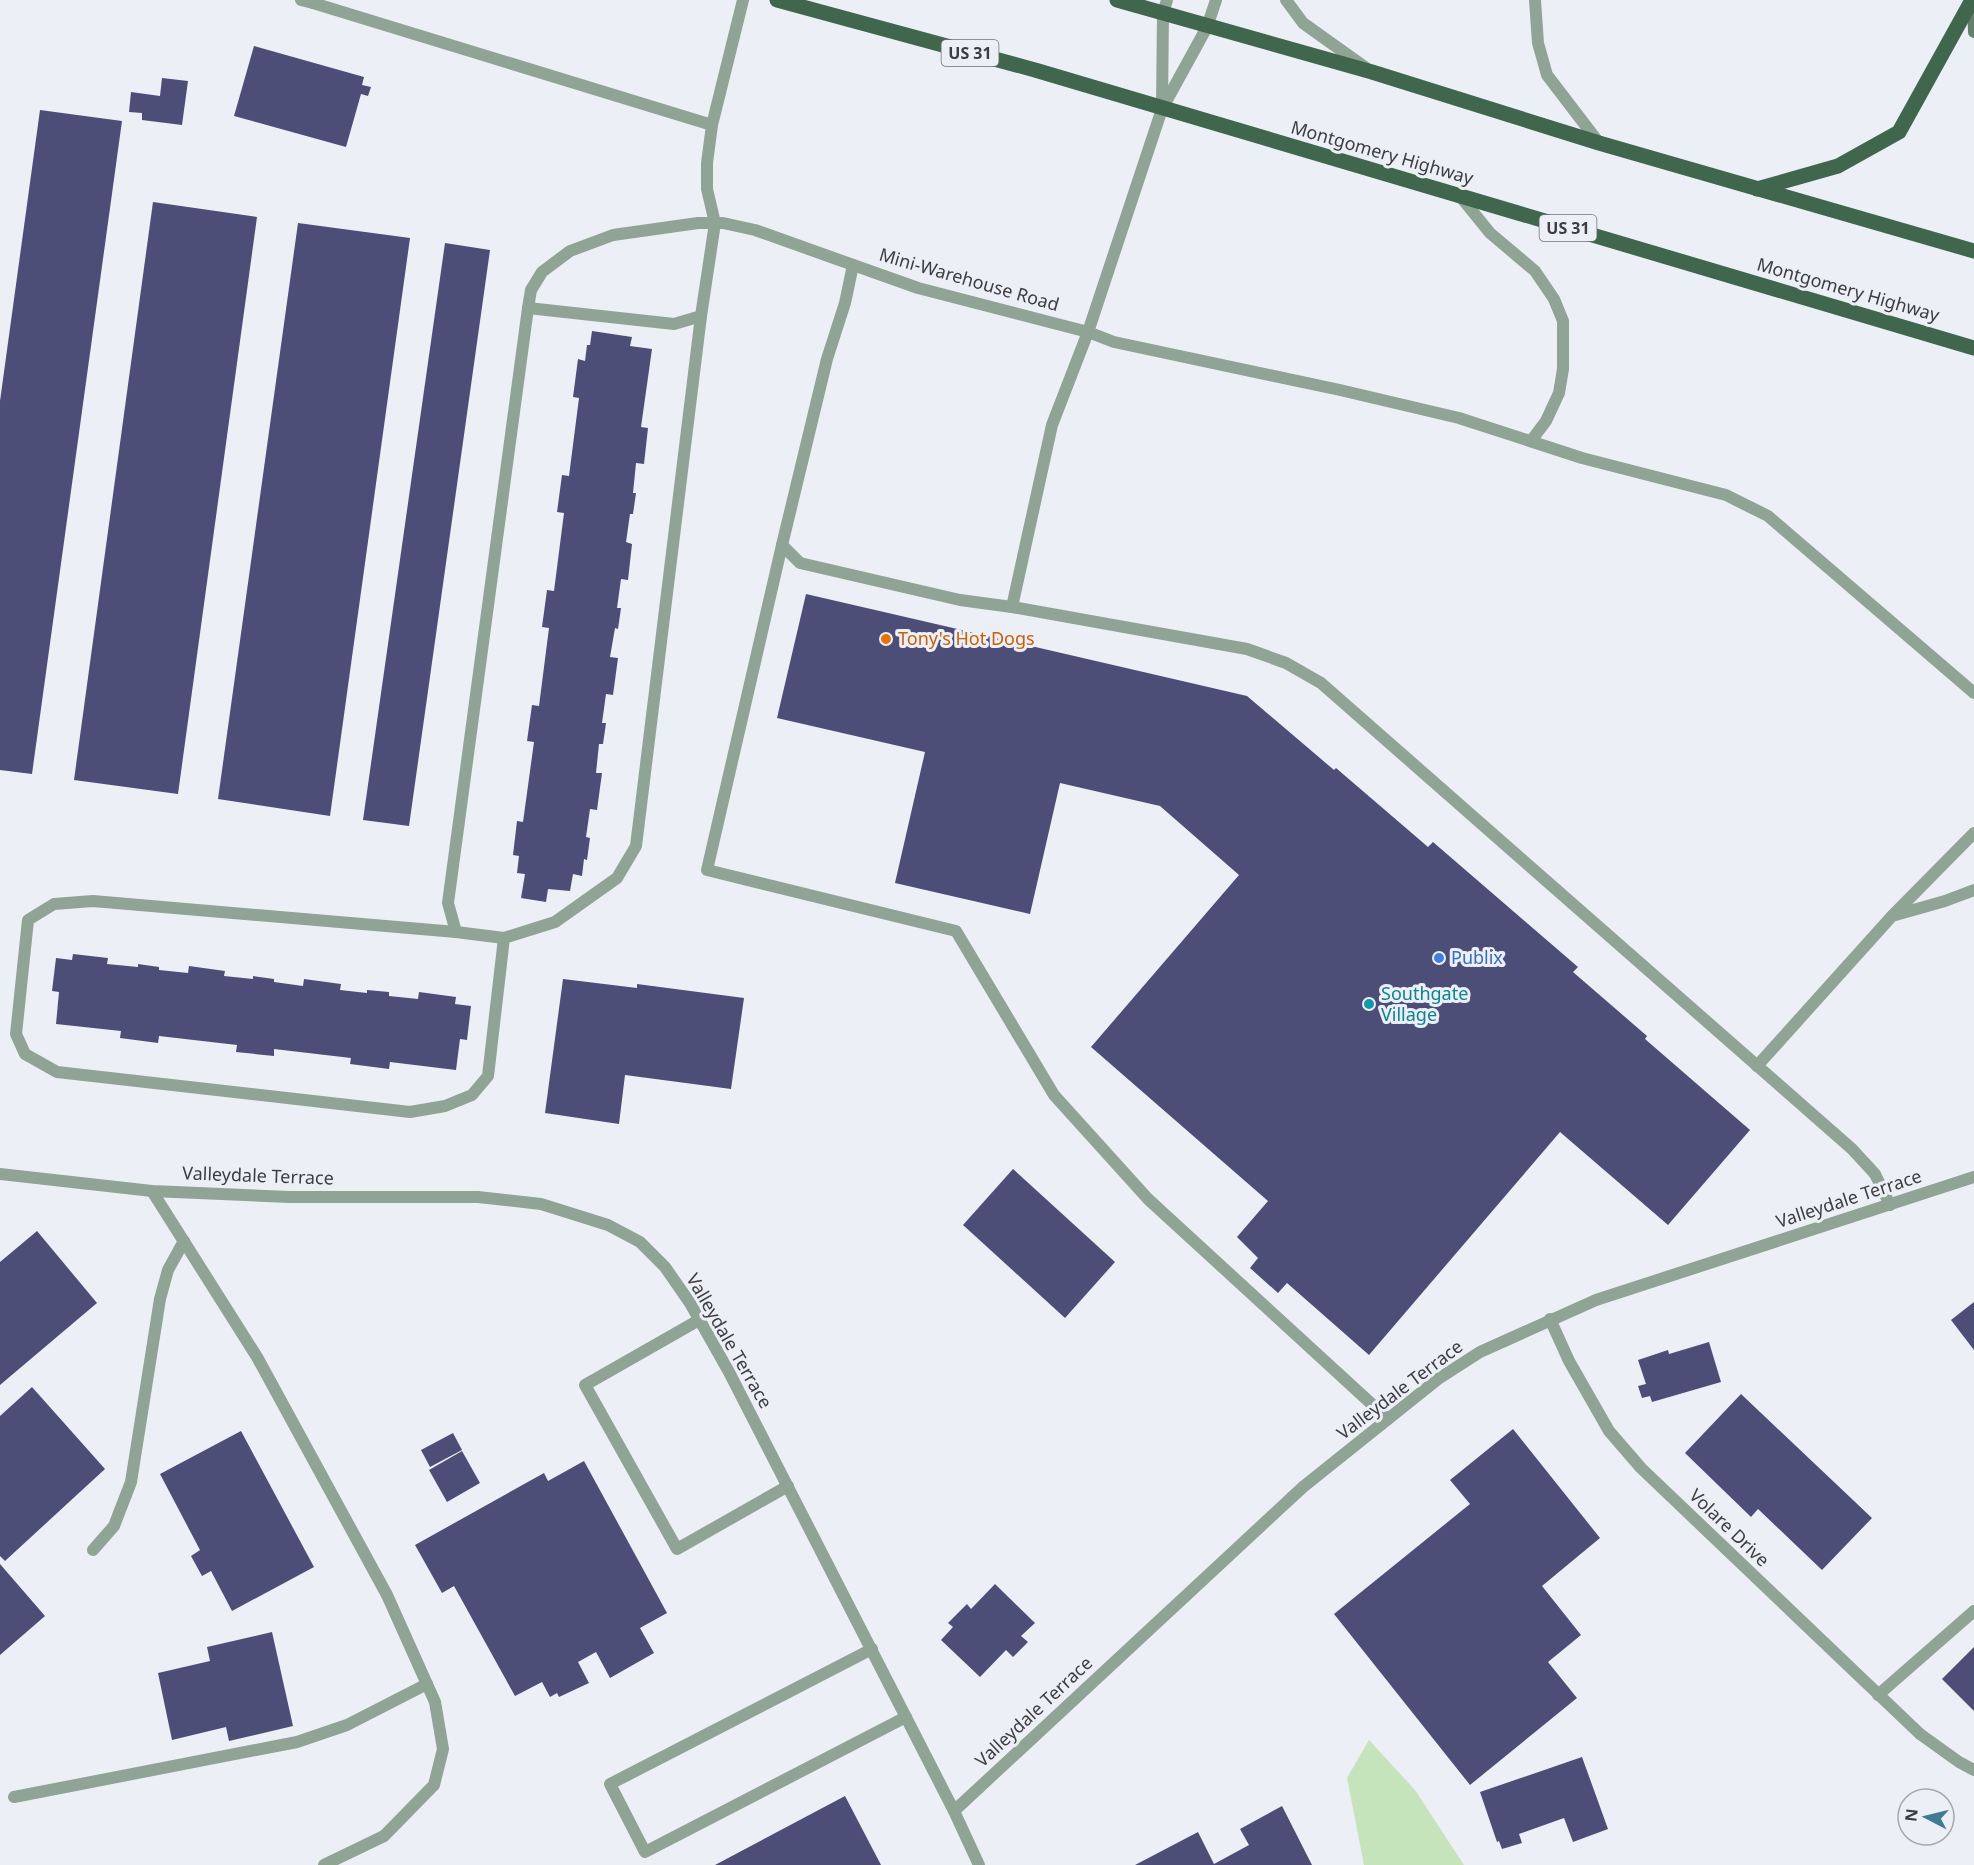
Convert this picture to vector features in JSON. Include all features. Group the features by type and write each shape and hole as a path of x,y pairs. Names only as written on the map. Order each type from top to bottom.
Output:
{"main road":[{"name":"Montgomery Highway","path":"777,0 1035,70 1974,348"},
{"path":"1117,0 1165,7 1207,27 1372,72 1599,143 1974,250"},
{"path":"1757,189 1838,166 1899,132 1972,0"},
{"path":"1972,0 1974,32"}],"street":[{"path":"504,938 488,1076 472,1095 445,1106 410,1112 57,1072 25,1054 16,1034 28,920 54,904 93,902 504,938 555,922 617,878 636,846 701,316 715,223 706,189 706,163 712,125 742,0"},
{"path":"1012,607 1052,426 1088,332 1162,109 1207,27 1216,0"},
{"path":"1286,0 1303,23 1372,72"},
{"path":"1535,0 1538,44 1547,75 1599,143"},
{"path":"310,1 712,125"},
{"path":"1162,109 1165,7"},
{"path":"1460,196 1490,233 1535,271 1554,299 1563,321 1563,369 1559,393 1546,421 1531,441"},
{"name":"Mini-Warehouse Road","path":"456,932 448,903 531,291 542,272 570,251 613,235 698,223 723,223 755,231 918,288 1088,332 1114,342 1459,418 1582,458 1726,495 1768,516 1974,693"},
{"path":"853,265 845,303 827,359 782,545 707,870 956,931 1054,1095 1148,1199 1388,1419"},
{"path":"528,308 674,324 701,316"},
{"path":"782,545 800,563 960,600 1012,607 1247,649 1286,663 1320,683 1852,1149 1875,1174 1890,1205"},
{"path":"1757,1066 1892,916 1974,833"},
{"path":"1892,916 1974,890"},
{"name":"Valleydale Terrace","path":"0,1174 152,1191 290,1197 478,1197 541,1204 608,1225 640,1242 665,1267 729,1372 872,1649 979,1865"},
{"name":"Valleydale Terrace","path":"954,1811 1303,1487 1438,1379 1480,1352 1596,1300 1974,1177"},
{"path":"152,1191 257,1357 387,1595 435,1702 443,1749 434,1785 384,1836 324,1865"},
{"path":"93,1550 114,1526 131,1482 160,1299 168,1270 184,1241"},
{"name":"Volare Drive","path":"1550,1319 1569,1361 1609,1431 1641,1468 1920,1734 1974,1770"},
{"path":"699,1320 585,1385 677,1549 788,1486"},
{"path":"1878,1695 1974,1611"},
{"path":"872,1649 610,1784 645,1852 906,1717"},
{"path":"14,1797 297,1742 347,1725 427,1684"}],"green space":[{"path":"1369,1740 1415,1790 1464,1865 1364,1865 1347,1778"}],"building":[{"path":"254,46 364,77 362,85 371,87 368,96 361,94 346,147 234,116"},
{"path":"162,78 188,81 182,125 142,120 142,113 129,112 131,92 160,96"},
{"path":"40,110 122,121 32,774 0,770 0,401"},
{"path":"153,202 257,217 178,794 74,780"},
{"path":"298,223 410,238 330,816 218,799"},
{"path":"445,243 490,250 409,826 363,820"},
{"path":"592,331 632,337 630,346 652,349 641,427 648,428 644,464 636,463 633,493 636,493 626,542 632,544 628,580 621,579 617,608 621,608 610,657 618,658 613,695 606,694 602,723 606,723 603,744 599,744 596,773 602,773 597,810 590,809 586,837 590,838 587,860 584,859 582,876 573,874 570,891 548,889 546,902 521,898 525,874 517,873 519,856 513,855 517,821 523,822 534,742 527,741 532,705 539,706 549,628 542,627 547,590 554,591 564,513 557,512 562,475 569,476 579,398 573,397 578,359 585,361"},
{"name":"Southgate Village","path":"806,594 1247,696 1428,847 1433,842 1578,967 1573,972 1647,1036 1645,1039 1750,1130 1668,1225 1560,1132 1369,1355 1287,1283 1278,1293 1250,1268 1258,1258 1237,1237 1268,1201 1091,1047 1239,875 1160,806 1060,783 1030,914 895,883 925,752 777,718"},
{"path":"73,954 108,958 107,964 138,967 138,964 159,967 159,970 188,973 189,966 225,971 224,976 253,979 253,976 303,986 304,979 341,984 340,990 367,993 367,990 389,992 389,996 418,999 419,992 456,997 455,1004 471,1006 467,1040 460,1039 456,1070 390,1062 389,1069 350,1064 351,1058 274,1049 274,1056 236,1052 237,1045 159,1036 158,1043 120,1038 121,1031 56,1024 59,992 52,991 56,958 72,960"},
{"path":"563,979 637,988 637,984 744,998 731,1089 625,1075 619,1124 545,1113"},
{"path":"1013,1169 1115,1262 1065,1318 963,1225"},
{"path":"37,1231 97,1303 0,1385 0,1262"},
{"path":"1974,1302 1974,1350 1951,1320"},
{"path":"1709,1342 1721,1382 1652,1402 1650,1396 1642,1398 1638,1386 1646,1384 1638,1360 1668,1350 1669,1354"},
{"path":"32,1387 105,1469 5,1561 0,1556 0,1416"},
{"path":"1741,1394 1872,1518 1822,1570 1758,1509 1751,1517 1685,1453"},
{"path":"1513,1429 1600,1538 1542,1586 1581,1635 1548,1662 1577,1698 1470,1785 1334,1614 1470,1504 1450,1480"},
{"path":"241,1431 314,1567 232,1611 211,1571 202,1576 191,1556 200,1550 160,1474"},
{"path":"453,1433 462,1450 430,1467 421,1450"},
{"path":"462,1451 480,1483 447,1502 429,1470"},
{"path":"584,1461 667,1613 640,1628 654,1653 610,1678 596,1652 578,1662 589,1683 559,1697 557,1693 550,1697 542,1682 515,1696 454,1586 442,1593 415,1545 544,1473 548,1481"},
{"path":"0,1564 45,1616 0,1655"},
{"path":"995,1584 1035,1623 1021,1636 1028,1642 1013,1657 1006,1650 980,1677 941,1640 953,1627 948,1623 967,1604 971,1609"},
{"path":"272,1632 293,1726 229,1741 226,1727 172,1740 158,1673 210,1661 207,1647"},
{"path":"1974,1647 1974,1711 1942,1679"},
{"path":"1582,1757 1608,1829 1573,1842 1564,1818 1519,1834 1522,1843 1502,1849 1499,1841 1497,1842 1480,1792"},
{"path":"845,1796 881,1865 715,1865"},
{"path":"1282,1806 1312,1865 1135,1865 1198,1832 1214,1864 1249,1845 1240,1829"}],"place":[{"name":"Tony's Hot Dogs","path":"886,639"},
{"name":"Publix","path":"1439,958"},
{"name":"Southgate Village","path":"1369,1004"}]}
